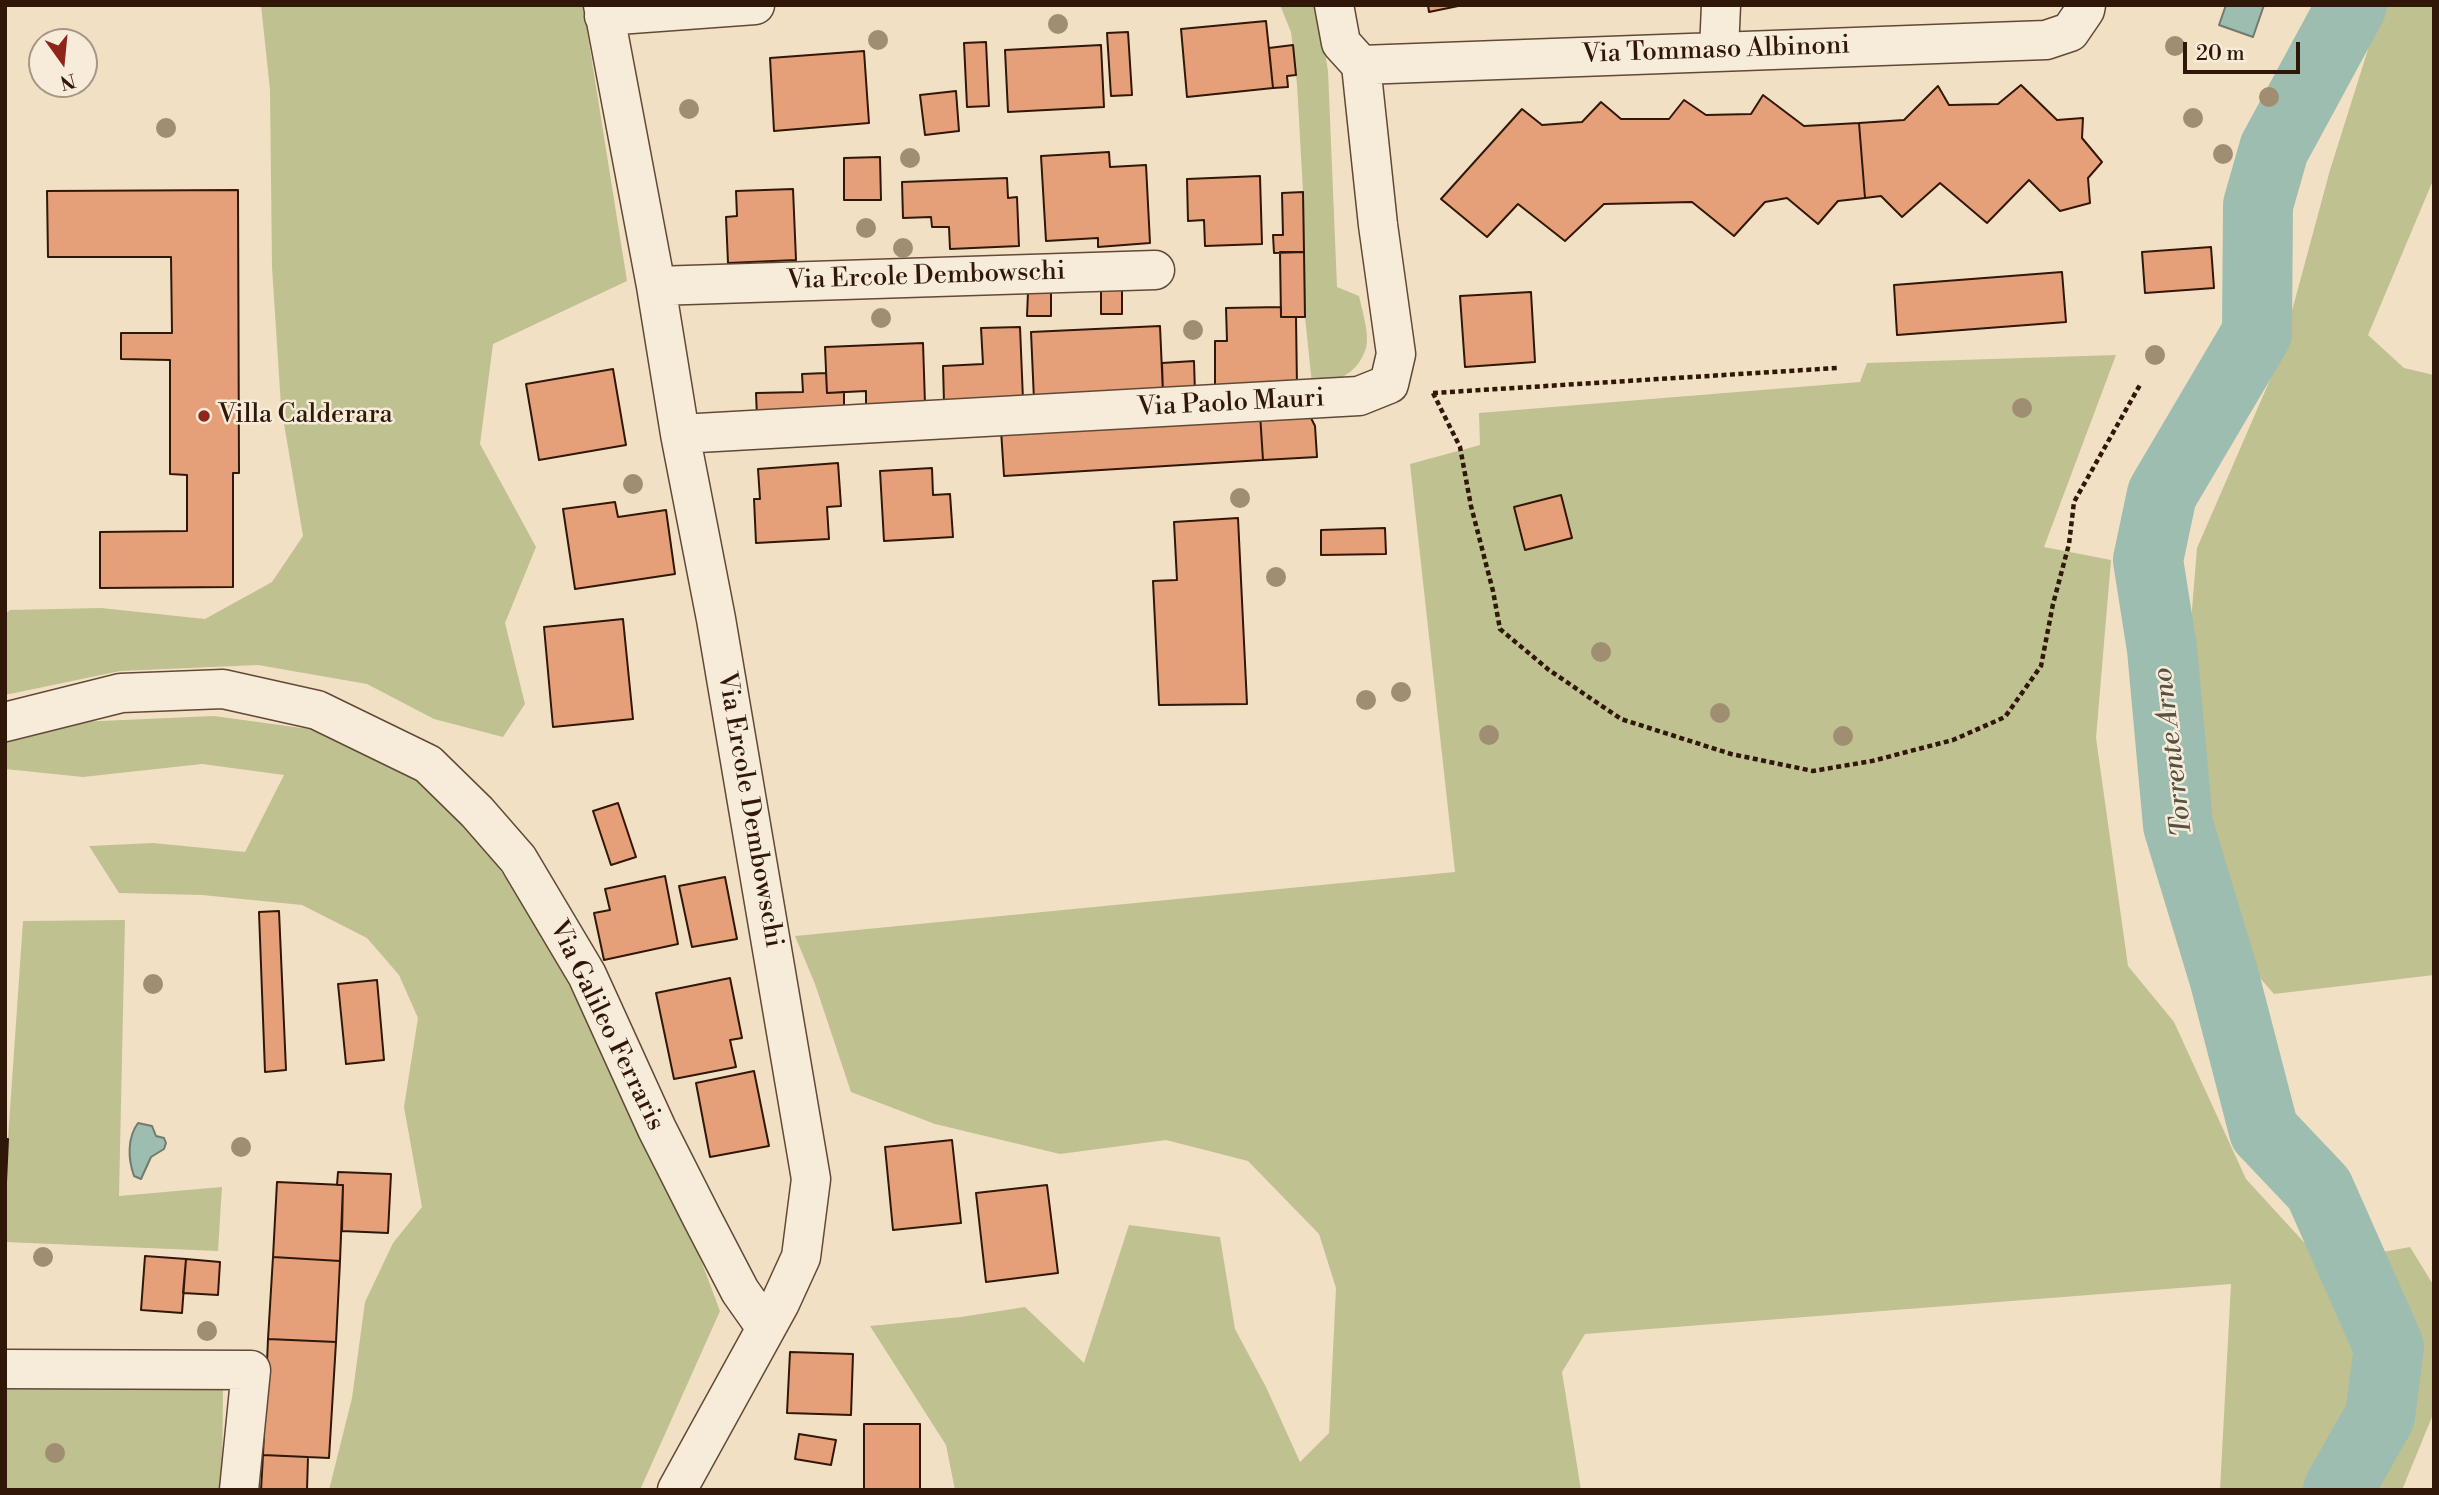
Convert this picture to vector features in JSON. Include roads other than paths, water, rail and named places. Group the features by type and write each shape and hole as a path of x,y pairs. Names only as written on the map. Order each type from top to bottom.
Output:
{"street":[{"name":"Via Ercole Dembowschi","path":"677,1490 780,1303 801,1257 811,1180 716,619 603,10 755,5"},
{"path":"1334,5 1341,43 1361,65"},
{"path":"1719,51 1721,5"},
{"name":"Via Tommaso Albinoni","path":"1361,65 2046,40 2078,19"},
{"name":"Via Paolo Mauri","path":"680,434 1359,396 1390,384 1396,354 1378,225 1361,65"},
{"name":"Via Ercole Dembowschi","path":"656,286 1155,270"},
{"name":"Via Galileo Ferraris","path":"5,722 121,693 223,689 317,710 428,764 477,812 518,859 587,975 694,1203 740,1290 766,1328"},
{"path":"5,1369 251,1370 239,1490"}],"waterway":[{"name":"Torrente Arno","path":"2338,1490 2380,1416 2389,1347 2319,1189 2264,1131 2224,977 2178,825 2162,649 2148,560 2162,494 2257,333 2258,205 2274,149 2352,5"}],"place":[{"name":"Villa Calderara","path":"204,416"}]}
